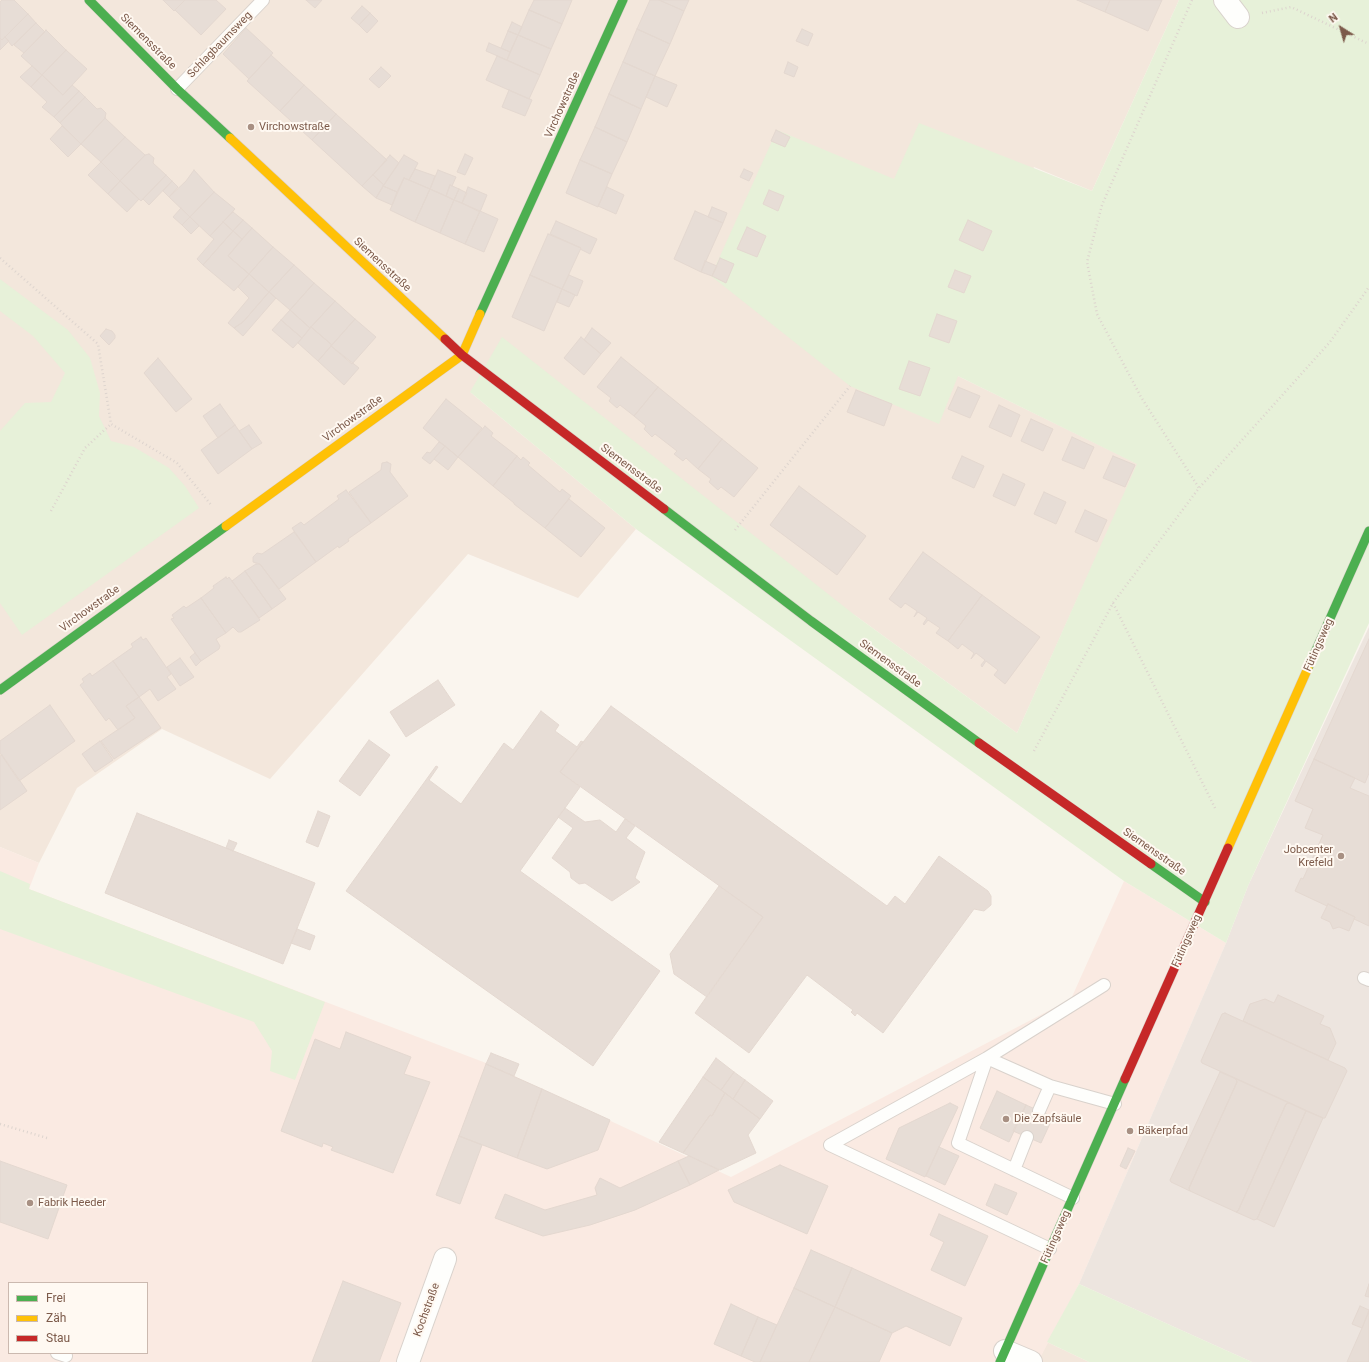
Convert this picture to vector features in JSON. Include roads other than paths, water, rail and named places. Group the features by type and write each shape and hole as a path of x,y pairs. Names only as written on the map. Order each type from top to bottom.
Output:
{"street":[{"name":"Siemensstraße","path":"89,0 177,89 462,355 811,621 1022,774 1204,902"},
{"name":"Virchowstraße","path":"0,690 462,355 624,0"},
{"path":"1225,0 1238,17"},
{"name":"Fütingsweg","path":"1030,1362 1003,1356 1204,902 1365,549 1369,531"},
{"name":"Kochstraße","path":"408,1362 445,1259"}],"lane":[{"name":"Schlagbaumsweg","path":"177,89 263,0"},
{"path":"1050,1249 830,1145 987,1058 1104,985"},
{"path":"987,1058 1050,1086 1115,1104"},
{"path":"987,1058 958,1143 1073,1198"},
{"path":"1039,1111 1050,1086"},
{"path":"1014,1170 1027,1137"}],"place":[{"name":"Virchowstraße","path":"251,127"},
{"name":"Jobcenter Krefeld","path":"1341,856"},
{"name":"Die Zapfsäule","path":"1006,1119"},
{"name":"Bäkerpfad","path":"1130,1131"},
{"name":"Fabrik Heeder","path":"30,1203"}]}
